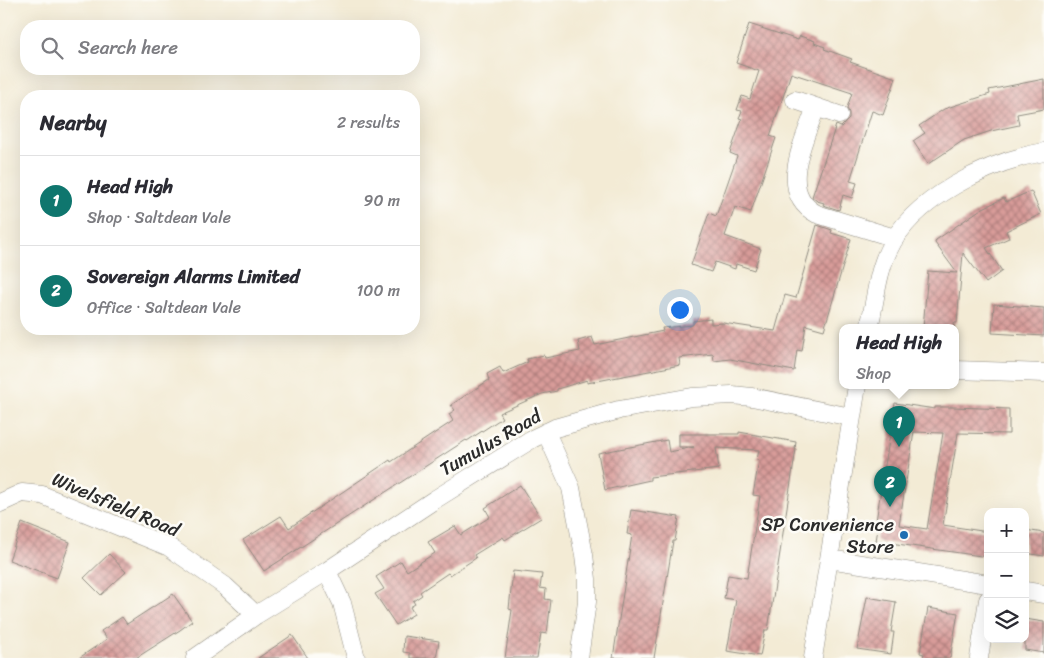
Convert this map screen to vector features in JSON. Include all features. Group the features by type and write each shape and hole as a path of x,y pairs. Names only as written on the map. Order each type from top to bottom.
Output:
{"street":[{"path":"795,100 839,115"},
{"path":"816,107 795,173 795,187 799,198 807,208 817,214 895,238"},
{"path":"870,324 883,263 902,228 924,208 964,180 1000,164 1044,152"},
{"path":"959,370 1044,372"},
{"path":"814,658 856,389"},
{"name":"Tumulus Road","path":"194,658 256,615 466,480 546,432 582,419 619,410 692,397 732,395 752,397 851,417"},
{"path":"546,432 571,488 584,555 587,602 580,658"},
{"name":"Wivelsfield Road","path":"0,503 22,493 42,495 161,544 225,586 256,615"},
{"path":"829,558 984,583"},
{"path":"327,571 342,603 356,658"},
{"path":"1029,592 1044,594"},
{"path":"979,658 984,626"}],"building":[{"path":"749,24 798,40 800,36 815,41 814,43 825,47 824,49 852,59 850,62 896,78 883,115 872,111 850,181 857,183 852,198 843,195 839,210 823,205 824,203 812,197 836,125 841,127 849,119 847,108 852,93 791,73 770,136 776,138 751,212 735,207 725,236 761,249 754,270 736,264 735,269 715,262 711,272 691,265 709,213 716,216 737,156 730,153 742,119 739,118 742,111 737,110 742,96 750,99 759,71 736,63"},
{"path":"1044,79 1044,109 1017,114 1019,125 991,131 964,140 928,164 913,141 925,133 919,126 944,109 990,94 989,90"},
{"path":"1031,191 1041,214 1006,231 1009,238 986,248 1002,271 986,283 963,253 957,323 923,324 928,271 957,273 935,243 936,240 981,209 1004,198 1006,202"},
{"path":"817,225 832,230 831,233 851,239 824,330 806,325 802,351 797,350 794,371 730,359 714,361 713,354 679,358 680,365 587,383 587,380 557,389 557,391 542,394 499,413 502,418 264,571 243,540 281,516 289,528 390,460 391,462 453,421 449,414 455,410 451,405 489,380 487,374 500,367 503,373 528,362 527,359 544,355 545,358 580,351 578,341 592,337 595,345 663,331 662,328 693,325 693,321 711,319 711,324 723,323 775,331 785,295 796,298"},
{"path":"994,304 1044,308 1044,336 992,333"},
{"path":"895,403 935,409 935,407 953,407 1009,409 1009,434 958,433 943,525 984,531 984,556 876,541 879,522 876,521","holes":["914,432 943,433 927,529 899,525"]},
{"path":"739,432 796,442 768,630 765,630 760,656 727,651 736,600 724,598 728,575 747,578 760,496 753,495 759,450 716,448 719,469 650,477 650,480 605,490 598,453 667,440 669,452 694,447 679,447 679,434 739,434"},
{"path":"520,485 541,518 505,540 503,537 474,555 476,558 450,575 448,573 420,592 422,595 413,601 415,604 410,607 414,614 396,625 375,594 384,589 376,577 401,561 407,571 435,553 428,542 455,526 461,535 490,517 485,508"},
{"path":"631,510 679,517 675,541 673,541 654,658 613,658 632,535 627,534"},
{"path":"22,523 70,542 57,578 9,560"},
{"path":"1029,531 1044,533 1044,556 1029,554"},
{"path":"109,554 126,572 101,595 84,578"},
{"path":"513,571 542,574 540,588 546,589 545,599 551,600 547,634 541,633 537,658 505,658 512,610 509,609"},
{"path":"173,594 192,621 180,630 136,658 79,658 107,639 101,631 122,617 127,624"},
{"path":"867,597 896,602 891,632 894,632 891,654 857,649"},
{"path":"928,608 958,613 950,658 923,658 924,654 920,653"},
{"path":"1029,620 1044,622 1044,653 1025,650 1025,643 1029,643"},
{"path":"292,635 308,658 258,658"},
{"path":"404,636 439,641 436,658 410,658 410,653 403,652"}],"place":[{"name":"Head High","path":"899,447"},
{"name":"Sovereign Alarms Limited","path":"890,507"},
{"name":"SP Convenience Store","path":"904,535"}]}
